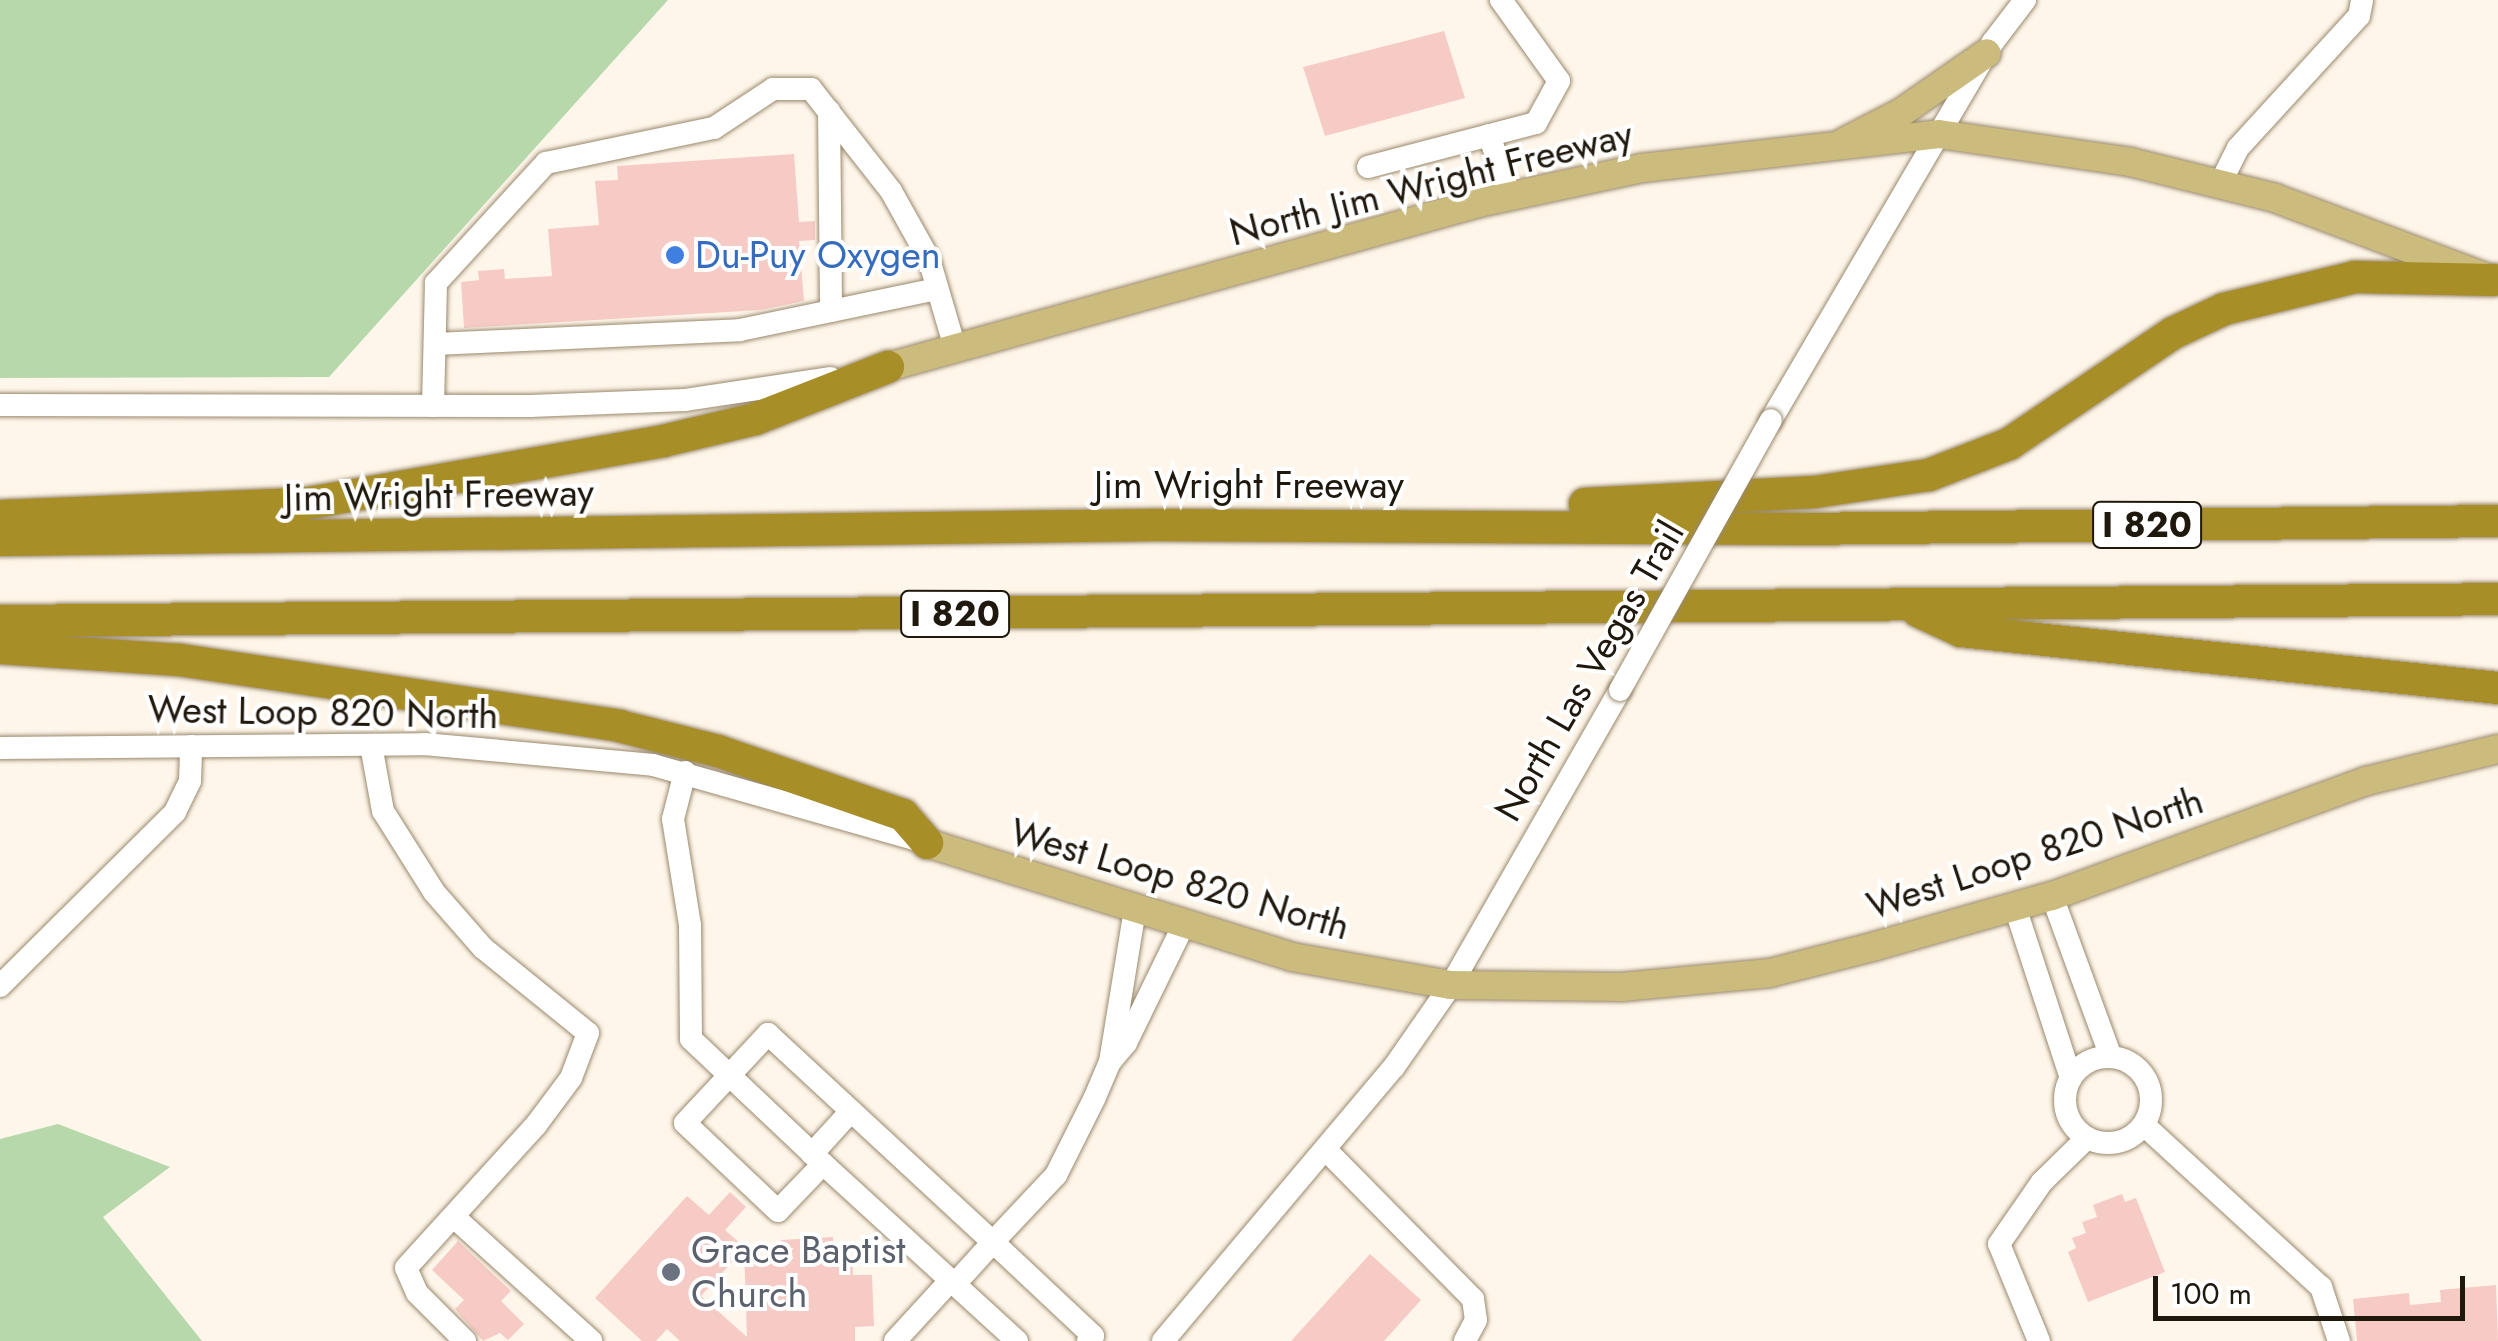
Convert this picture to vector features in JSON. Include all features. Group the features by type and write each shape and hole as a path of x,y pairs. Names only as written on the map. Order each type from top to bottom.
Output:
{"highway":[{"path":"1534,522 1564,505 1815,492 1929,474 2009,444 2173,333 2224,308 2355,277 2496,280"},
{"path":"0,516 303,504 556,461 755,419 888,368"},
{"name":"Jim Wright Freeway","path":"0,540 1534,522 1797,529 2498,522"},
{"name":"I 820","path":"0,621 2498,599"},
{"path":"1909,606 1961,630 2498,688"},
{"path":"0,648 180,660 618,726 718,752 903,815 927,843"}],"main road":[{"path":"1830,150 1902,112 1987,53"},
{"name":"North Jim Wright Freeway","path":"888,368 1510,196 1642,168 1830,150 1938,134 2130,162 2275,198 2496,280"},
{"name":"West Loop 820 North","path":"927,843 1292,956 1451,985 1622,987 1770,973 2014,908 2366,780 2498,750"}],"street":[{"path":"1368,167 1536,123 1558,81 1501,0"},
{"name":"North Las Vegas Trail","path":"1163,1341 1326,1152 1451,985 1771,420 1938,134 1987,53 2025,0"},
{"path":"2220,184 2238,148 2358,16 2362,0"},
{"path":"432,406 436,283 546,164 714,128 773,88 811,89 891,191 929,259 954,348"},
{"path":"829,111 831,311"},
{"path":"1490,135 1510,196"},
{"path":"434,344 740,330 938,288"},
{"name":"North Jim Wright Freeway","path":"0,405 432,406 685,400 888,368"},
{"path":"371,744 383,812 434,892 483,948 588,1033 571,1078 454,1217 420,1246 406,1268 417,1293 464,1341"},
{"name":"West Loop 820 North","path":"0,748 424,744 685,772 927,843"},
{"path":"0,986 174,812 190,781 191,746"},
{"path":"685,772 673,820 690,924 688,1027 700,1052 1016,1341"},
{"path":"2014,908 2071,1078 2066,1104 2086,1138 2112,1143 2144,1125 2152,1100 2144,1076 2111,1057 2052,896"},
{"path":"1110,1062 1135,910"},
{"path":"894,1341 1056,1175 1110,1062 1126,1043 1184,924"},
{"path":"851,1111 778,1211 685,1123 768,1034 993,1242 1093,1336 1088,1341"},
{"path":"2071,1078 2088,1062 2111,1057"},
{"path":"2144,1125 2321,1288 2339,1341"},
{"path":"2039,1341 2000,1244 2042,1182 2086,1138"},
{"path":"1326,1152 1473,1299 1476,1320 1465,1341"},
{"path":"454,1217 590,1341"}],"green space":[{"path":"0,0 668,0 329,377 0,378"},
{"path":"58,1124 170,1167 103,1217 202,1341 0,1341 0,1139"}],"building":[{"path":"1444,31 1465,98 1325,136 1303,67"},
{"name":"Du-Puy Oxygen","path":"794,154 799,222 815,221 815,240 799,241 804,301 761,310 464,328 461,282 479,280 478,271 504,269 505,279 552,276 548,229 599,225 595,181 618,180 617,166"},
{"path":"730,1192 746,1207 725,1230 760,1261 782,1260 781,1240 833,1237 834,1257 852,1256 853,1275 872,1275 874,1326 855,1327 855,1341 680,1341 667,1329 656,1341 642,1341 595,1298 687,1196 709,1215","holes":["744,1249 747,1337 701,1296"]},
{"path":"2122,1194 2125,1202 2136,1198 2165,1272 2088,1302 2068,1252 2076,1248 2072,1238 2086,1233 2082,1222 2097,1217 2093,1205"},
{"path":"458,1241 511,1291 501,1301 524,1324 508,1340 500,1333 483,1341 455,1309 464,1300 432,1270"},
{"path":"1370,1254 1421,1300 1384,1341 1291,1341"},
{"path":"2496,1285 2498,1341 2357,1341 2353,1299 2409,1293 2410,1305 2441,1302 2440,1290"}],"place":[{"name":"Du-Puy Oxygen","path":"675,255"},
{"name":"Grace Baptist Church","path":"671,1272"}]}
